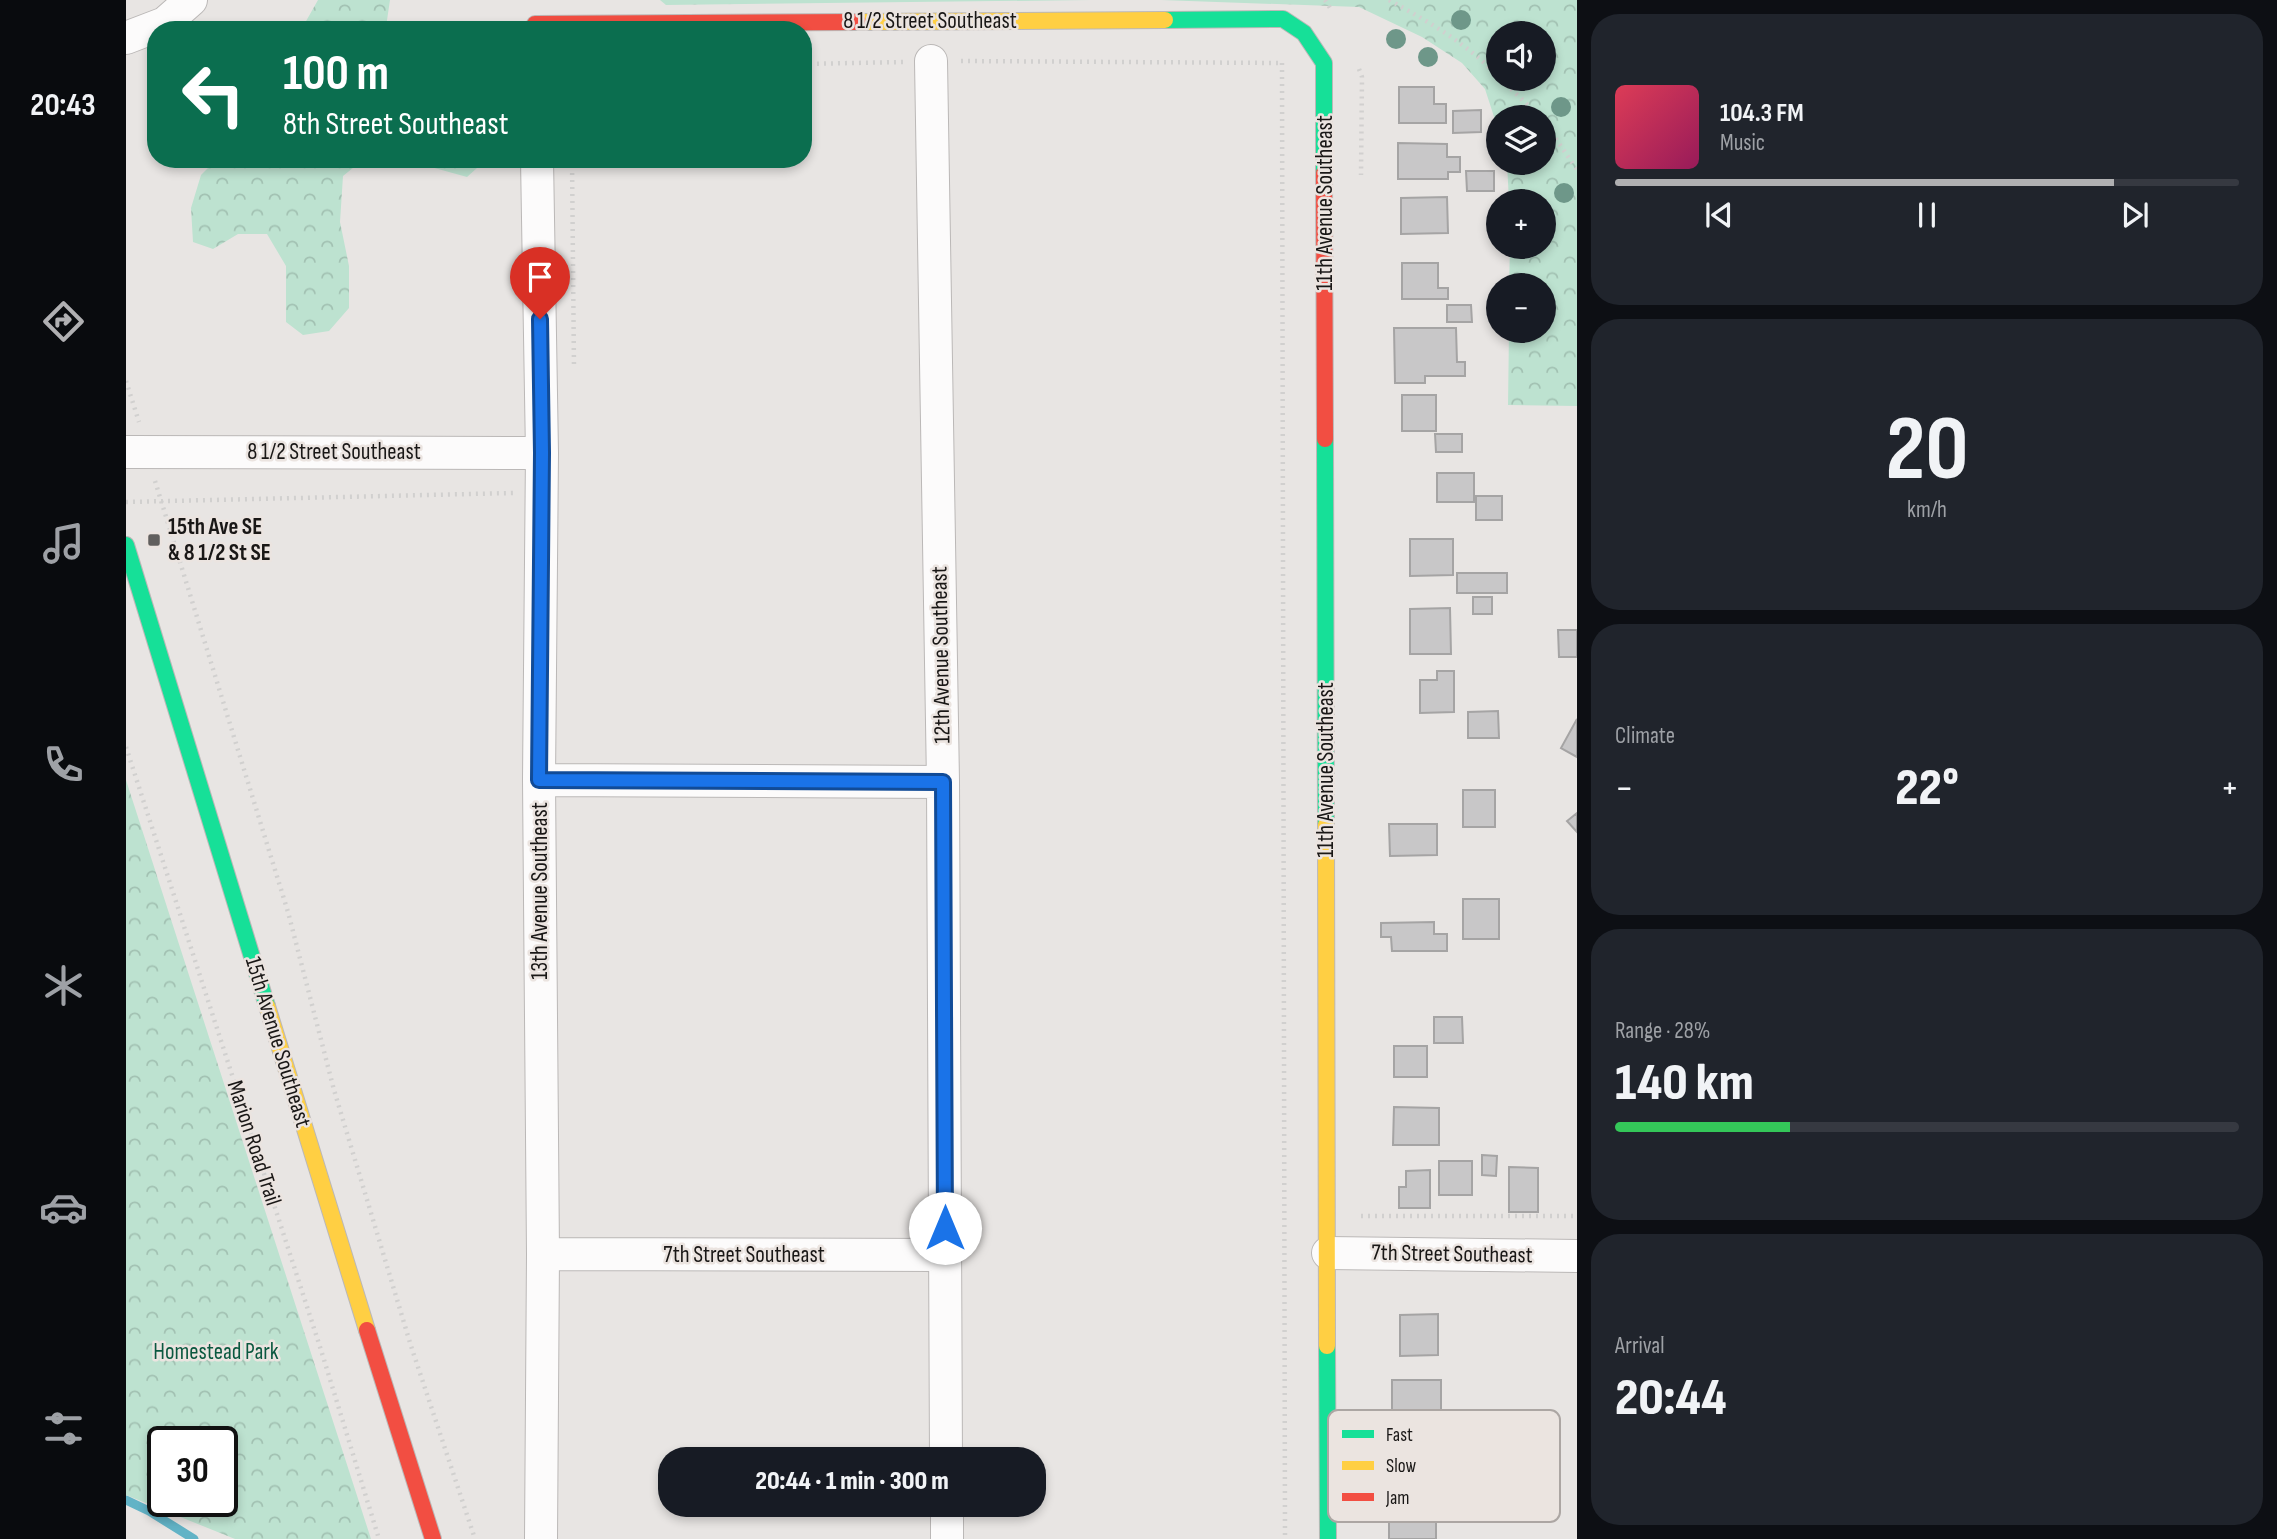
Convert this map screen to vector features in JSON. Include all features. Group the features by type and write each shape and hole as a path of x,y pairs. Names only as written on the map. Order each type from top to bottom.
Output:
{"street":[{"path":"167,21 191,0"},
{"name":"8 1/2 Street Southeast","path":"812,24 1283,19"},
{"name":"11th Avenue Southeast","path":"1283,19 1304,33 1324,63 1328,1539"},
{"path":"126,38 147,30"},
{"name":"12th Avenue Southeast","path":"930,61 943,782 946,1447"},
{"name":"13th Avenue Southeast","path":"537,168 542,453 539,780 541,1539"},
{"name":"8 1/2 Street Southeast","path":"126,452 542,453"},
{"name":"15th Avenue Southeast","path":"126,545 433,1539"},
{"path":"539,780 943,782"},
{"name":"7th Street Southeast","path":"1328,1253 1577,1256"},
{"name":"7th Street Southeast","path":"542,1254 945,1255"},
{"path":"947,1517 947,1539"}],"path":[{"path":"1389,0 1440,28 1486,63"},
{"path":"812,64 930,61 1282,63 1285,1539"},
{"path":"1514,91 1528,105"},
{"path":"1556,139 1577,170"},
{"path":"572,168 574,381"},
{"path":"126,381 139,423"},
{"path":"126,502 499,493"},
{"path":"161,503 288,912 334,1090 411,1346 475,1539"},
{"name":"Marion Road Trail","path":"126,747 321,1350 379,1539"},
{"path":"1358,1216 1577,1216"}],"green space":[{"path":"318,0 390,0 387,21 306,21"},
{"path":"660,0 1091,0 666,5"},
{"path":"1161,0 1577,0 1577,406 1508,405 1509,343 1556,343 1556,273 1509,273 1510,259 1556,259 1556,189 1508,189 1508,175 1556,175 1556,105 1490,105 1485,89 1462,63 1422,37 1359,7"},
{"path":"208,168 353,168 343,176 340,222 349,266 349,308 329,331 303,335 286,322 286,266 267,234 238,234 213,249 193,242 191,208 201,175"},
{"path":"434,168 477,168 467,177"},
{"name":"Homestead Park","path":"126,780 371,1539 235,1539 180,1517 238,1517 238,1426 147,1426 147,1503 126,1495"}],"building":[{"path":"1399,87 1434,87 1434,104 1446,104 1446,123 1399,123"},
{"path":"1481,110 1481,132 1453,133 1453,111"},
{"path":"1398,143 1447,144 1447,157 1460,157 1460,172 1448,172 1448,179 1398,179"},
{"path":"1466,171 1486,171 1486,175 1494,175 1494,189 1467,191"},
{"path":"1447,197 1448,233 1401,234 1401,198"},
{"path":"1402,263 1438,263 1438,288 1448,288 1448,299 1402,299"},
{"path":"1447,305 1471,305 1472,322 1447,322"},
{"path":"1394,328 1456,328 1457,362 1465,362 1465,376 1425,376 1425,383 1395,383"},
{"path":"1402,395 1436,395 1436,431 1402,431"},
{"path":"1435,434 1462,434 1462,452 1436,452"},
{"path":"1437,473 1474,473 1474,502 1437,502"},
{"path":"1476,496 1502,496 1502,520 1476,520"},
{"path":"1410,539 1453,539 1453,575 1410,576"},
{"path":"1457,573 1507,573 1507,593 1457,593"},
{"path":"1473,597 1492,597 1492,614 1473,614"},
{"path":"1450,608 1451,654 1410,654 1410,609"},
{"path":"1558,630 1577,630 1577,657 1559,657"},
{"path":"1437,671 1454,671 1454,712 1420,713 1420,680 1437,680"},
{"path":"1498,711 1499,738 1468,738 1468,712"},
{"path":"1577,719 1577,757 1561,748"},
{"path":"1463,790 1495,790 1495,827 1463,827"},
{"path":"1577,813 1577,832 1567,821"},
{"path":"1389,824 1437,824 1437,855 1390,856"},
{"path":"1463,899 1499,899 1499,939 1463,939"},
{"path":"1434,922 1434,934 1447,934 1447,951 1392,951 1391,937 1381,937 1381,923"},
{"path":"1434,1017 1462,1017 1463,1043 1434,1043"},
{"path":"1394,1046 1427,1046 1427,1077 1394,1077"},
{"path":"1394,1107 1439,1108 1439,1145 1393,1145"},
{"path":"1482,1155 1497,1156 1496,1176 1482,1175"},
{"path":"1439,1161 1472,1161 1472,1195 1439,1195"},
{"path":"1509,1167 1538,1168 1538,1212 1509,1212"},
{"path":"1430,1170 1430,1208 1399,1208 1399,1187 1406,1187 1406,1171"},
{"path":"1438,1314 1438,1355 1400,1356 1400,1315"},
{"path":"1392,1380 1441,1380 1441,1410 1392,1410"},
{"path":"1389,1522 1436,1522 1436,1539 1389,1539"}],"waterway":[{"path":"126,1500 194,1539"}],"traffic: fast":[{"path":"1165,20 1283,19 1304,33 1324,63 1324,173"},
{"path":"1325,439 1326,825"},
{"path":"126,545 267,1006"},
{"path":"1327,1346 1328,1539"}],"traffic: slow":[{"path":"858,22 1165,20"},
{"path":"1326,825 1327,1346"},
{"path":"267,1006 367,1330"}],"traffic: jam":[{"path":"812,22 858,22"},
{"path":"1324,173 1325,439"},
{"path":"367,1330 433,1539"}],"place":[{"name":"15th Ave SE & 8 1/2 St SE","path":"154,540"}],"route":[{"path":"540,319 542,453 539,780 943,782 945,1228"}]}
